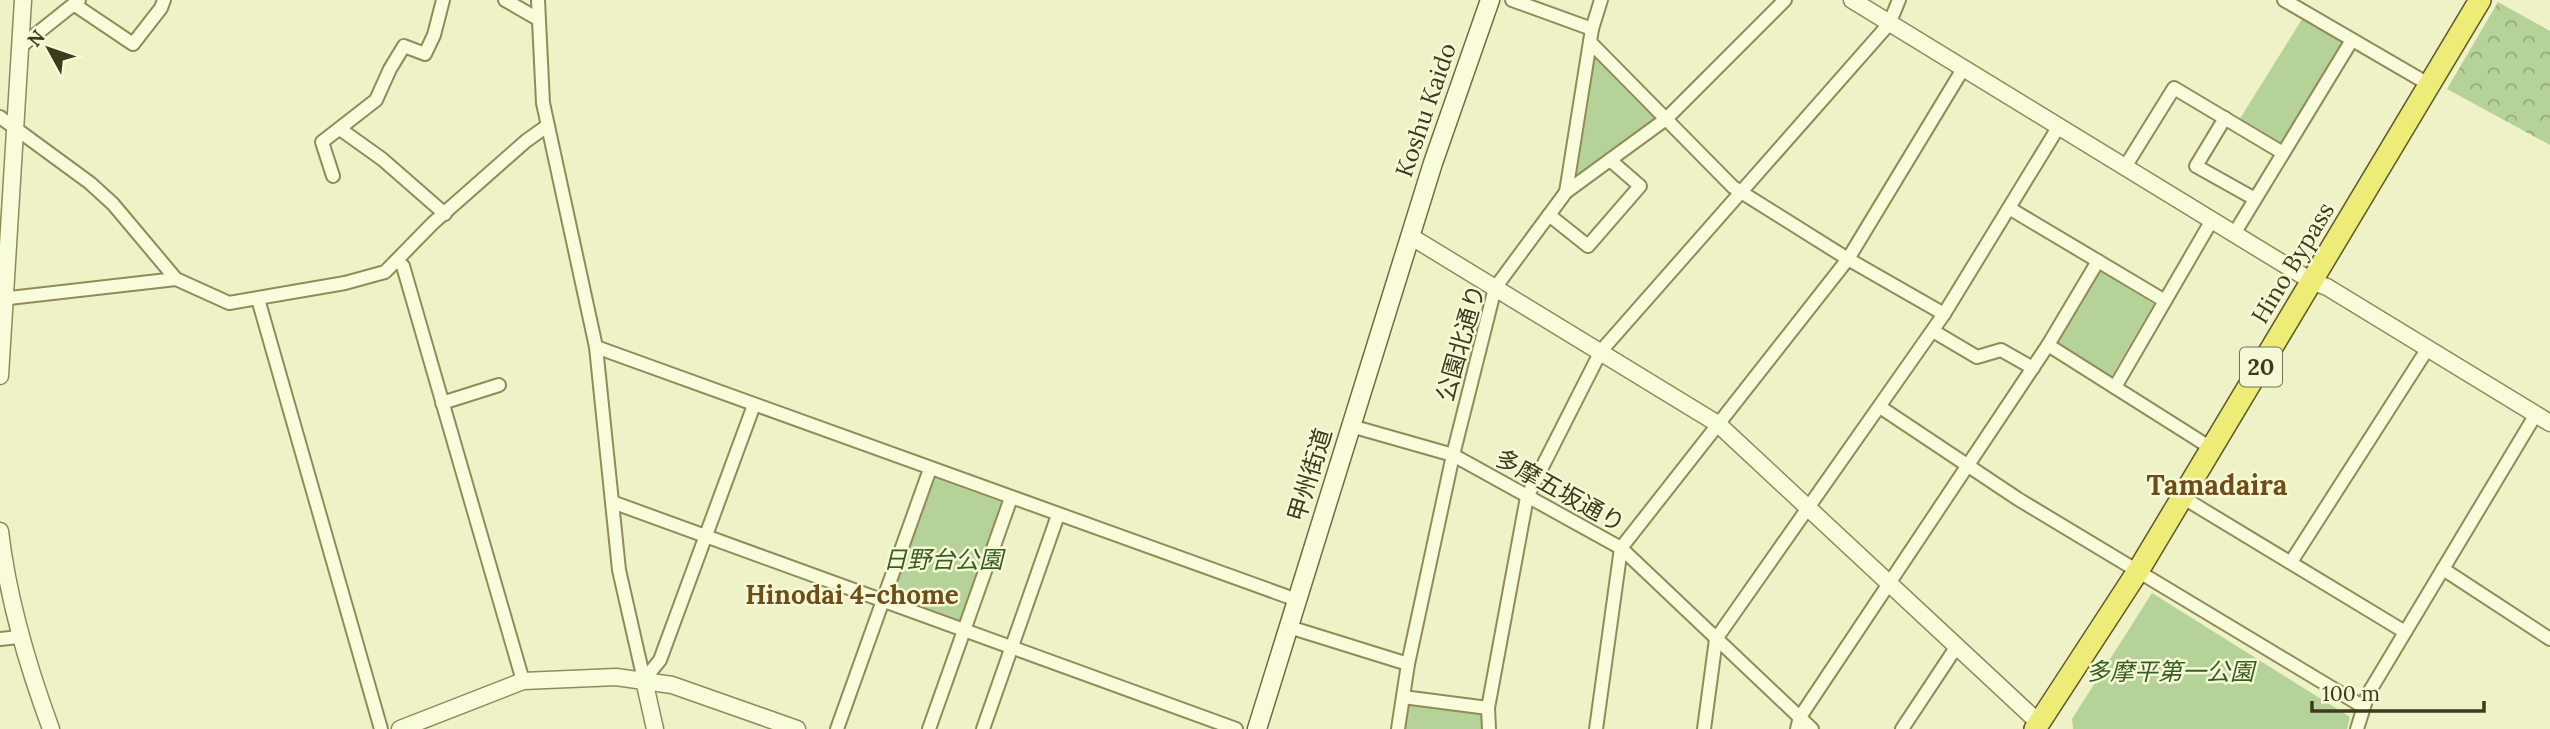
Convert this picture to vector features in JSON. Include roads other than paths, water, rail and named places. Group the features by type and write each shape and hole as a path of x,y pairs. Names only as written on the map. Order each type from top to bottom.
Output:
{"highway":[{"name":"Hino Bypass","path":"2037,726 2138,571 2480,0"}],"main road":[{"name":"Koshu Kaido","path":"1410,236 1490,0"},
{"name":"甲州街道","path":"1257,729 1410,236"}],"street":[{"path":"0,376 23,0"},
{"path":"20,47 77,2 133,44 161,8 164,0"},
{"path":"333,176 322,142 376,100 404,46 425,54 435,35 443,0"},
{"path":"505,0 538,19"},
{"path":"538,0 547,126 596,347 619,570 655,729"},
{"path":"1512,0 1591,36 1666,119 1740,192 1944,314"},
{"path":"1566,192 1591,36 1601,0"},
{"name":"公園北通り","path":"1398,729 1408,664 1453,455 1495,288 1566,192 1666,119 1785,0"},
{"path":"1852,0 2313,282 2327,287 2543,418 2404,632 2362,706 2357,729"},
{"path":"1489,729 1488,708 1527,497 1601,351 1889,24 1899,0"},
{"path":"2284,0 2430,85"},
{"path":"2234,234 2352,40"},
{"path":"1596,729 1621,548 1848,259 1963,69"},
{"path":"2124,166 2174,88 2283,153"},
{"path":"0,117 90,183 113,204 176,279 229,303 380,274 526,141 547,126"},
{"path":"2225,118 2196,166 2255,199"},
{"path":"1704,729 1716,639 1933,331 2059,126"},
{"path":"340,129 382,159 445,214"},
{"path":"1549,215 1588,246 1640,186 1610,160"},
{"path":"2009,208 2165,301"},
{"path":"2115,387 2212,220"},
{"path":"1410,236 1718,424 1958,646 2037,726"},
{"path":"397,261 403,266 523,681"},
{"path":"1798,723 2048,345 2098,261"},
{"path":"3,299 176,279"},
{"path":"258,299 381,729"},
{"path":"1933,331 1977,357 2001,350 2033,368"},
{"path":"2048,345 2211,449"},
{"path":"596,347 1297,600"},
{"path":"2291,562 2428,348"},
{"path":"442,403 499,385"},
{"path":"644,680 660,660 754,405"},
{"path":"1880,407 1966,467 2362,706"},
{"name":"多摩五坂通り","path":"1351,426 1453,455 1621,548 1798,723 1812,729"},
{"path":"837,729 930,469"},
{"path":"2182,497 2404,632"},
{"path":"929,729 1011,498"},
{"path":"612,502 1236,729"},
{"path":"983,729 1058,514"},
{"path":"0,531 5,574 19,637 51,729"},
{"path":"2443,569 2550,639"},
{"path":"1289,627 1408,664"},
{"path":"0,639 19,637"},
{"path":"1902,729 1958,646"},
{"path":"400,729 523,681 616,677 672,685 797,729"},
{"path":"1402,697 1488,708"}],"district":[{"name":"Tamadaira","path":"2217,485"},
{"name":"Hinodai 4-chome","path":"852,595"}],"park label":[{"name":"日野台公園","path":"943,560"},
{"name":"多摩平第一公園","path":"2170,672"}]}
